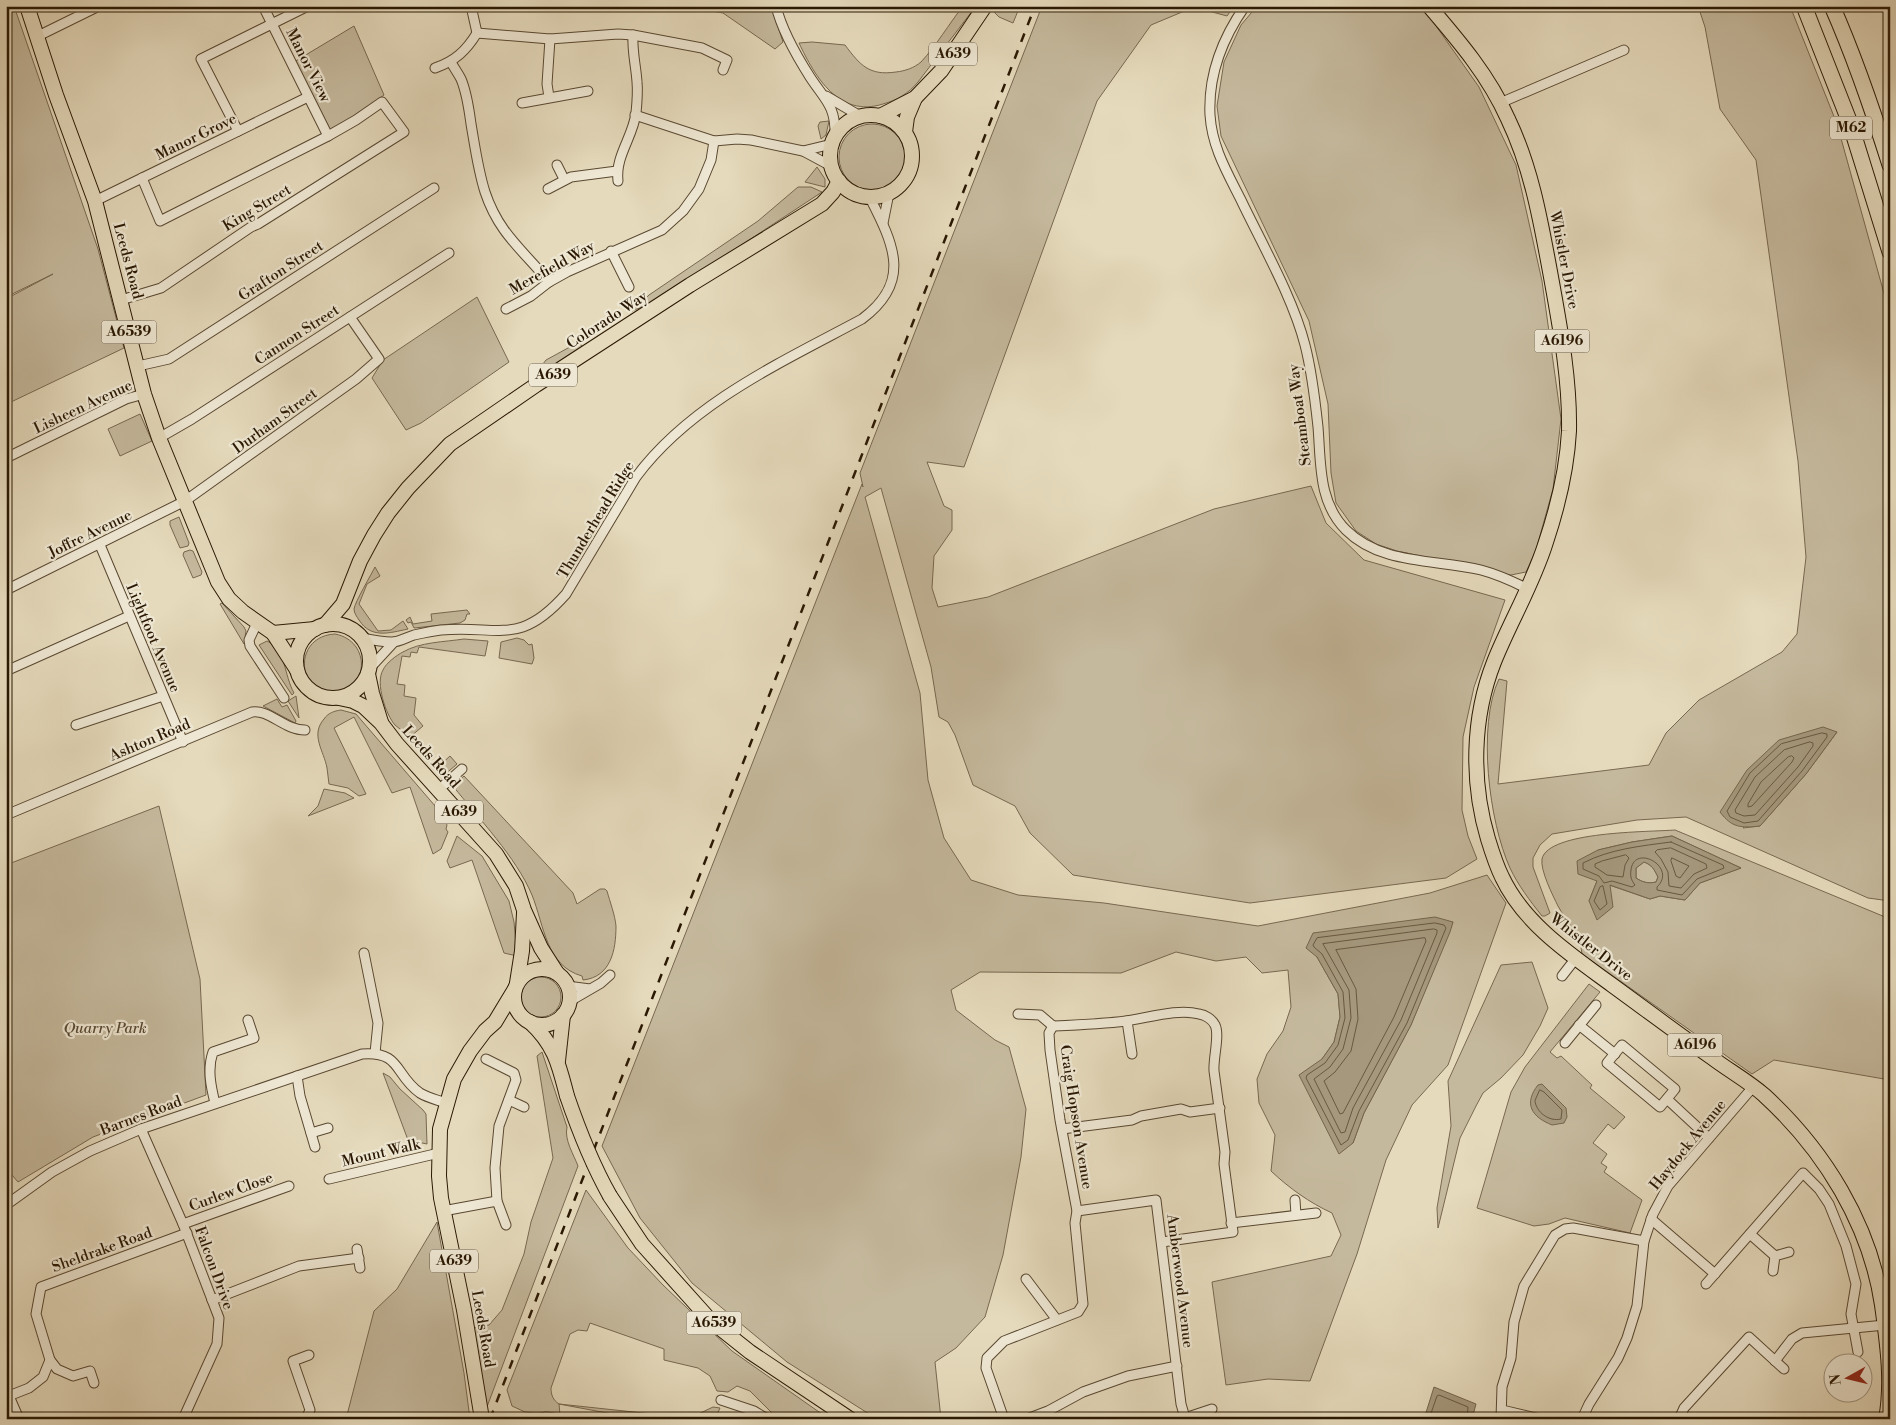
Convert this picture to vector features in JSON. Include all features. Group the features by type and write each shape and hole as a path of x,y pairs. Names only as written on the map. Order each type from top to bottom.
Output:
{"highway":[{"name":"M62","path":"1804,6 1850,123 1890,252"},
{"name":"M62","path":"1832,6 1845,35 1890,165"}],"main road":[{"name":"Leeds Road","path":"27,6 36,37 95,201 122,300 144,394 159,438 218,582 229,598 257,623 273,633 298,670"},
{"name":"A639","path":"880,116 915,98 941,72 985,6"},
{"name":"Whistler Drive","path":"1429,6 1472,58 1500,103 1525,158 1543,230 1558,315 1568,392 1569,430 1562,483 1544,548 1494,662 1483,694 1477,730 1476,769 1484,827 1502,879 1511,894 1546,934 1753,1087 1796,1127 1816,1152 1840,1189 1872,1259 1880,1290 1885,1325 1889,1381 1886,1419"},
{"name":"A639","path":"905,132 907,117 915,98"},
{"name":"A639","path":"860,116 880,116 895,122 905,132"},
{"path":"860,116 843,126 834,140 830,155 831,166 844,188 866,197"},
{"path":"890,194 907,178 912,166 913,154 905,132"},
{"name":"Colorado Way","path":"320,627 343,604 360,561 388,513 408,488 450,444 666,301 822,204 834,192 839,181"},
{"name":"A639","path":"866,197 890,194"},
{"name":"Colorado Way","path":"822,204 845,197 866,197"},
{"path":"320,627 306,637 299,647 296,658 298,670 304,684 316,694 339,698 357,690 364,682 369,671 370,658 367,647 347,617 343,604"},
{"path":"273,633 335,624 345,626 358,634"},
{"name":"A639","path":"369,671 372,693 381,723"},
{"name":"A639","path":"339,698 354,701 363,706 381,723"},
{"name":"Leeds Road","path":"381,723 397,744 496,854 516,886 524,910"},
{"name":"A639","path":"524,910 541,948 556,973 567,986 570,1001"},
{"name":"A639","path":"524,910 522,951 514,999 515,1007 528,1021"},
{"name":"Leeds Road","path":"482,1419 464,1310 443,1211 439,1176 440,1129 454,1080 470,1051 485,1031 495,1022 516,986 529,972 541,968 556,973"},
{"path":"495,1022 513,1018 547,1024 556,1021 563,1015 570,1001"},
{"name":"A6539","path":"558,1061 563,1015"},
{"name":"A6539","path":"528,1021 542,1034 558,1061 567,1096 588,1154 610,1196 642,1244 711,1320 750,1352 850,1419"}],"street":[{"path":"36,37 98,6"},
{"name":"Manor View","path":"263,6 328,136"},
{"path":"238,131 201,59 308,6"},
{"path":"435,68 451,62 472,41 477,32 471,6"},
{"path":"776,6 792,47 811,78 825,96 836,123 834,140 803,151"},
{"name":"Steamboat Way","path":"1245,6 1226,35 1213,72 1210,97 1213,135 1226,173 1276,273 1305,344 1314,387 1321,474 1328,504 1341,524 1352,536 1367,546 1399,557 1481,570 1526,588"},
{"path":"477,32 550,38 618,34 633,35 702,48 727,60 723,70"},
{"path":"548,188 564,179 589,174 618,176 621,156 635,116 637,82 632,51 633,35"},
{"path":"549,97 547,84 550,38"},
{"path":"1500,103 1624,50"},
{"path":"451,62 461,79 467,97 477,160 485,192 493,212 516,247 549,282"},
{"path":"522,103 588,91"},
{"path":"825,96 860,116"},
{"name":"Manor Grove","path":"95,201 308,97"},
{"name":"King Street","path":"122,300 161,288 250,227 258,224 404,132 382,102 328,136"},
{"path":"635,116 714,141 751,140 803,151 831,166"},
{"path":"142,178 160,221 328,136"},
{"name":"Merefield Way","path":"506,309 530,296 549,282 611,250 662,230 683,211 699,189 711,160 714,141"},
{"path":"557,165 564,179"},
{"name":"Grafton Street","path":"138,366 169,359 434,188"},
{"name":"Thunderhead Ridge","path":"883,223 890,194"},
{"name":"Thunderhead Ridge","path":"369,671 394,642 415,635 439,630 504,632 522,628 538,620 552,610 566,594 636,477 646,463 677,432 710,406 750,381 862,320 875,310 885,298 891,286 894,270 892,254 883,223 866,197"},
{"name":"Merefield Way","path":"611,250 630,287"},
{"name":"Cannon Street","path":"159,438 192,419 449,253"},
{"name":"Durham Street","path":"185,501 356,379 379,359 350,317"},
{"name":"Lisheen Avenue","path":"6,458 126,400 144,394"},
{"name":"Joffre Avenue","path":"6,590 100,545 185,501"},
{"name":"Lightfoot Avenue","path":"100,545 182,742"},
{"path":"6,671 129,616"},
{"path":"257,623 249,640 250,646 284,698"},
{"name":"Thunderhead Ridge","path":"358,634 394,642"},
{"path":"76,725 163,696"},
{"name":"Ashton Road","path":"6,816 242,716 258,711 292,728 305,730"},
{"path":"444,785 462,769"},
{"path":"364,953 378,1023 375,1053 390,1058 406,1079 421,1094 446,1103"},
{"path":"1562,976 1576,958"},
{"path":"570,1001 610,975"},
{"path":"567,986 590,989"},
{"path":"1565,1043 1596,1005"},
{"name":"Craig Hopson Avenue","path":"1004,1419 986,1368 987,1358 1004,1341 1078,1312 1083,1304 1075,1222 1077,1211 1050,1050 1049,1034 1053,1026 1127,1021 1169,1013 1199,1014 1211,1020 1216,1030 1213,1060 1225,1152 1224,1164 1231,1223"},
{"path":"1018,1014 1040,1015 1053,1026"},
{"path":"215,1103 210,1078 213,1052 254,1038 248,1020"},
{"path":"1127,1021 1132,1054"},
{"path":"1579,1025 1614,1054"},
{"path":"1622,1045 1675,1089 1660,1107 1607,1063 1614,1054 1622,1045"},
{"name":"Barnes Road","path":"6,1205 52,1172 90,1151 141,1129 362,1054 375,1053"},
{"path":"486,1059 514,1073 516,1080 499,1126 495,1168 497,1201 506,1225"},
{"path":"297,1076 300,1096 315,1147"},
{"name":"Haydock Avenue","path":"1582,1419 1628,1338 1637,1306 1644,1241 1651,1219 1668,1186 1753,1087"},
{"path":"1667,1098 1709,1138"},
{"path":"509,1100 524,1106"},
{"path":"1062,1129 1132,1120 1141,1116 1181,1109 1190,1112 1220,1108"},
{"path":"311,1133 328,1128"},
{"name":"Falcon Drive","path":"141,1129 183,1224 219,1318 218,1344 183,1419"},
{"name":"Mount Walk","path":"329,1179 439,1153"},
{"path":"1706,1284 1803,1173 1819,1189 1824,1197 1844,1240 1856,1284 1851,1306 1858,1352"},
{"name":"Curlew Close","path":"183,1224 288,1186"},
{"name":"Amberwood Avenue","path":"1027,1419 1048,1411 1083,1392 1128,1376 1178,1370 1156,1200 1077,1211"},
{"path":"1295,1200 1296,1215"},
{"path":"443,1211 497,1201"},
{"path":"1162,1242 1233,1232 1231,1223 1316,1213"},
{"path":"1651,1219 1715,1274"},
{"path":"1540,1419 1502,1414 1502,1388 1511,1358 1514,1322 1524,1286 1555,1235 1565,1229 1574,1228 1644,1241"},
{"name":"Sheldrake Road","path":"50,1360 36,1314 41,1287 187,1234"},
{"path":"1750,1234 1775,1256"},
{"path":"1775,1256 1788,1252"},
{"path":"212,1300 299,1266 358,1254 360,1268"},
{"path":"1774,1271 1775,1256"},
{"path":"1026,1279 1057,1320"},
{"path":"1775,1360 1792,1339 1802,1333 1885,1325"},
{"path":"1679,1419 1684,1408 1749,1337 1784,1369"},
{"path":"306,1419 310,1410 293,1361 309,1354"},
{"path":"18,1419 8,1396 29,1388 43,1377 50,1360 57,1369 73,1376 90,1371 94,1383"},
{"path":"1178,1370 1183,1418 1212,1409"},
{"path":"721,1400 754,1411 766,1419"},
{"path":"535,1419 546,1417 561,1419"}],"green space":[{"path":"6,6 14,6 98,249 124,348 11,402 6,393 6,299 53,274 6,297"},
{"path":"684,6 771,6 783,42 775,49 723,13"},
{"path":"963,6 976,6 918,82 902,96 883,104 867,107 841,100 830,92 821,81 799,43 812,42 845,45 866,68 887,73 903,71 921,62"},
{"path":"994,6 1020,6 1013,23 999,17 992,10"},
{"path":"1042,6 1234,6 1227,16 1194,7 1151,25 1097,101 964,467 927,462 944,506 952,510 952,530 934,556 932,588 938,607 988,597 1214,509 1311,486 1326,523 1364,560 1505,600 1474,687 1463,737 1462,810 1468,836 1477,859 1446,878 1250,903 1073,875 1030,833 1015,806 973,785 955,735 948,722 939,717 931,667 881,488 865,497 920,693 928,780 944,838 971,880 1018,895 1104,903 1258,926 1430,893 1487,875 1506,903 1448,1065 1412,1105 1386,1160 1357,1254 1310,1381 1268,1379 1226,1385 1212,1282 1331,1256 1341,1235 1332,1213 1300,1195 1271,1171 1275,1135 1259,1103 1257,1079 1267,1054 1283,1031 1291,1007 1288,970 1262,973 1246,957 1216,961 1176,952 1121,973 980,972 951,990 956,1010 995,1040 1009,1047 1026,1109 1021,1157 1003,1255 985,1317 956,1348 935,1362 941,1419 877,1419 787,1362 692,1283 640,1218 602,1146 862,484 863,487 860,473","holes":["1453,922 1411,1025 1364,1113 1353,1143 1322,1059 1334,1042 1340,1017 1338,994 1317,957"]},
{"path":"1257,6 1422,6 1479,87 1516,165 1542,281 1561,419 1553,489 1536,550 1526,572 1511,575 1397,551 1376,544 1356,531 1336,503 1331,473 1328,404 1309,321 1221,136 1217,106 1224,62 1241,25"},
{"path":"1698,6 1790,6 1837,124 1890,315 1890,901 1868,898 1686,817 1637,820 1552,834 1540,845 1533,858 1533,867 1550,913 1542,916 1510,868 1496,826 1491,800 1488,774 1488,721 1492,698 1499,679 1507,681 1498,784 1649,765 1666,733 1699,700 1782,652 1797,634 1806,557 1798,461 1756,160 1720,109 1705,27","holes":["1837,732 1806,774 1760,826 1743,828"]},
{"path":"354,26 384,95 356,117 329,134 294,62"},
{"path":"829,121 826,135 821,139 818,126 820,122"},
{"path":"872,124 885,127 895,134 902,144 905,157 902,170 895,180 885,187 872,190 859,187 849,180 842,170 839,157 842,144 849,134 859,127"},
{"path":"817,167 825,179 825,187 805,182"},
{"path":"798,187 811,187 822,192 655,302 632,311 649,295 758,221"},
{"path":"477,297 509,362 421,423 406,430 372,378 383,360"},
{"path":"579,342 583,348 529,382 546,360"},
{"path":"140,414 152,441 120,456 108,429"},
{"path":"179,517 189,543 188,546 180,548 170,525 170,521"},
{"path":"193,551 202,572 201,575 193,578 183,555 184,552"},
{"path":"375,567 380,576 367,584 359,604 378,631 391,630 403,621 408,629 387,633 375,632 364,626 356,615 355,606"},
{"path":"222,603 244,627 246,631 244,644 220,604"},
{"path":"467,610 470,614 467,614 465,620 460,623 414,628 411,622 408,623 406,620 410,617 413,624 432,621 431,614"},
{"path":"335,634 347,639 355,646 360,655 361,666 354,684 345,690 333,692 320,690 312,683 306,674 304,664 306,653 312,644 322,637"},
{"path":"517,638 524,640 529,645 532,644 534,658 532,664 499,658 501,642"},
{"path":"464,639 488,641 485,656 419,647 417,653 411,652 410,657 402,656 397,684 405,685 404,696 416,698 414,715 423,726 410,737 395,725 385,707 380,683 383,670 401,653 417,646"},
{"path":"267,641 278,650 294,693 292,695 259,645"},
{"path":"296,696 299,718 288,701"},
{"path":"277,699 282,707 287,705 296,721 295,723 263,706"},
{"path":"341,710 356,714 442,814 448,832 441,849 433,854 410,787 392,793 354,717 334,728 366,794 359,796 348,788 329,784 318,731 327,715"},
{"path":"450,756 457,764 442,777 437,768"},
{"path":"464,776 573,893 577,904 600,889 607,891 615,917 616,935 610,961 600,974 583,980 582,976 570,971 554,954 548,943 532,895 517,867 453,786"},
{"path":"324,789 345,793 354,798 308,816 318,806"},
{"name":"Quarry Park","path":"159,806 200,979 206,1095 93,1137 18,1182 6,1168 6,865"},
{"path":"1675,830 1890,919 1890,1080 1774,1060 1752,1074 1582,954 1579,941 1558,906 1543,870 1542,859 1548,850 1562,843 1580,838","holes":["1672,836 1741,868 1700,883 1685,900 1660,896 1650,899 1609,885 1589,901 1597,881 1598,850 1632,842"]},
{"path":"457,836 482,856 509,901 514,922 517,956 504,953 472,860 450,868 447,861"},
{"path":"1644,862 1651,866 1658,877 1656,882 1645,882 1636,878 1636,868"},
{"path":"1532,962 1548,1008 1523,1055 1501,1078 1483,1093 1460,1138 1438,1228 1437,1208 1451,1126 1448,1081 1501,965"},
{"path":"545,977 552,980 558,986 561,997 560,1005 552,1014 545,1017 537,1017 530,1014 522,1005 521,993 524,986 533,978"},
{"path":"1589,984 1600,992 1550,1052 1557,1058 1561,1056 1592,1085 1590,1088 1625,1117 1614,1129 1608,1124 1593,1143 1607,1154 1601,1163 1607,1167 1604,1172 1642,1200 1630,1233 1565,1218 1549,1224 1534,1226 1477,1208 1511,1092 1525,1067"},
{"path":"542,1052 567,1127 568,1142 578,1166 485,1412 474,1328 489,1325 502,1310 524,1254 531,1222 553,1158 537,1056"},
{"path":"383,1073 390,1077 426,1114 427,1144 408,1140"},
{"path":"586,1190 628,1248 663,1285 732,1351 829,1419 778,1419 750,1391 737,1386 728,1392 717,1391 710,1376 698,1368 664,1360 664,1349 590,1323 587,1331 578,1330 570,1334 551,1388 555,1401 559,1404 560,1415 525,1412 512,1406 507,1390"},
{"path":"437,1222 464,1373 470,1419 346,1419 374,1311 397,1289"},
{"path":"559,1404 690,1418 713,1407 720,1408 715,1419 639,1419"}],"water":[{"path":"1823,727 1837,732 1806,774 1760,826 1737,826 1724,817 1720,812 1747,770 1779,740"},
{"path":"1672,836 1741,868 1700,883 1685,900 1660,896 1650,899 1610,885 1613,907 1597,920 1589,901 1597,881 1578,874 1577,861 1598,850 1632,842","holes":["1644,862 1647,863 1658,877 1656,882 1650,883 1636,878 1636,868"]},
{"path":"1435,917 1453,922 1450,932 1411,1025 1364,1113 1353,1143 1339,1154 1299,1075 1322,1059 1334,1042 1340,1017 1338,994 1317,957 1306,948 1313,933"},
{"path":"1542,1084 1566,1108 1567,1117 1564,1123 1552,1125 1545,1122 1532,1109 1531,1098 1533,1092 1538,1085"},
{"path":"1434,1387 1476,1404 1472,1419 1424,1419"}],"railway":[{"path":"490,1419 1035,6"}]}
